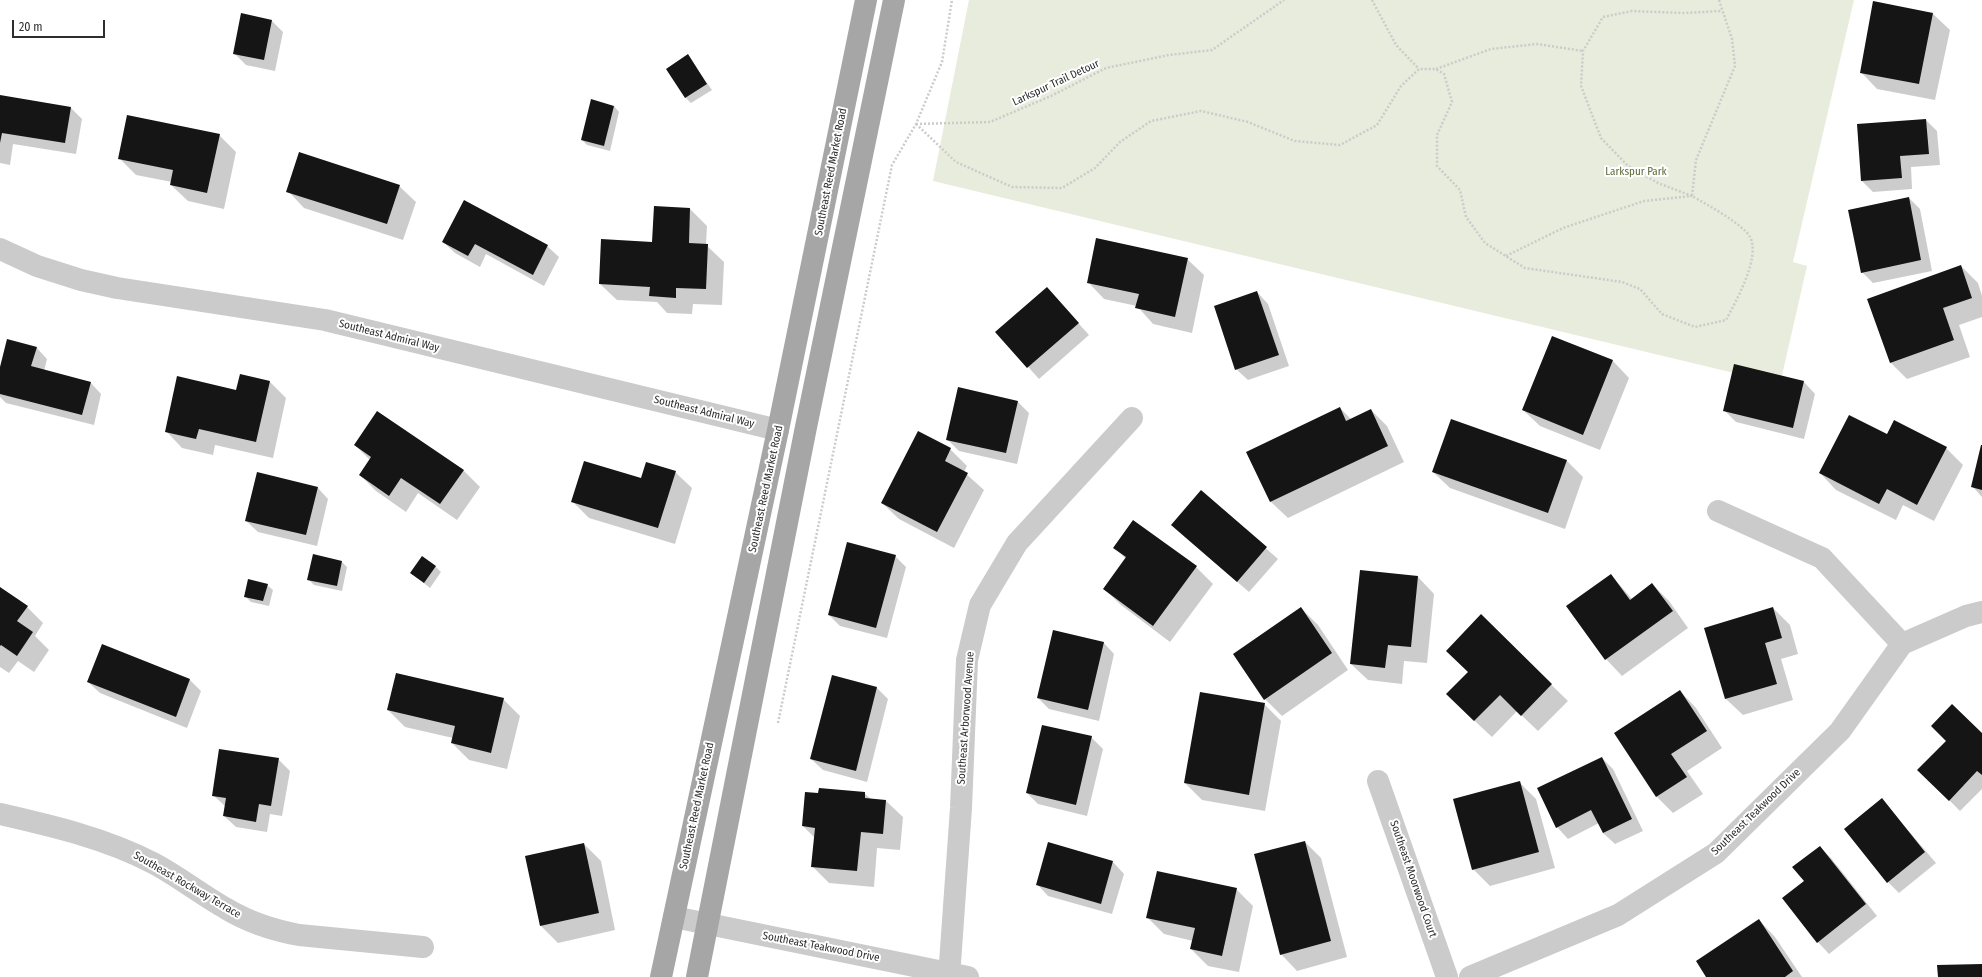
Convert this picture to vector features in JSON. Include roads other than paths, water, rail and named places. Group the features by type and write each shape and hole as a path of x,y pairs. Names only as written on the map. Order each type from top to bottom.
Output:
{"main road":[{"name":"Southeast Reed Market Road","path":"661,977 778,430 866,0"},
{"path":"697,977 806,427 894,0"}],"street":[{"name":"Southeast Admiral Way","path":"0,249 37,266 81,280 117,288 325,320 778,430"},
{"name":"Southeast Arborwood Avenue","path":"955,976 960,808 967,660 980,604 1017,543 1132,418"},
{"path":"1718,511 1822,558 1902,644 1966,616 1982,612"},
{"name":"Southeast Teakwood Drive","path":"1470,977 1618,915 1716,853 1840,731 1902,644"},
{"name":"Southeast Moorwood Court","path":"1378,781 1447,977"},
{"name":"Southeast Rockway Terrace","path":"0,814 67,830 130,852 165,869 224,908 260,925 278,931 298,935 423,947"},
{"name":"Southeast Teakwood Drive","path":"674,917 955,976"}],"park label":[{"name":"Larkspur Park","path":"1636,172"}]}
